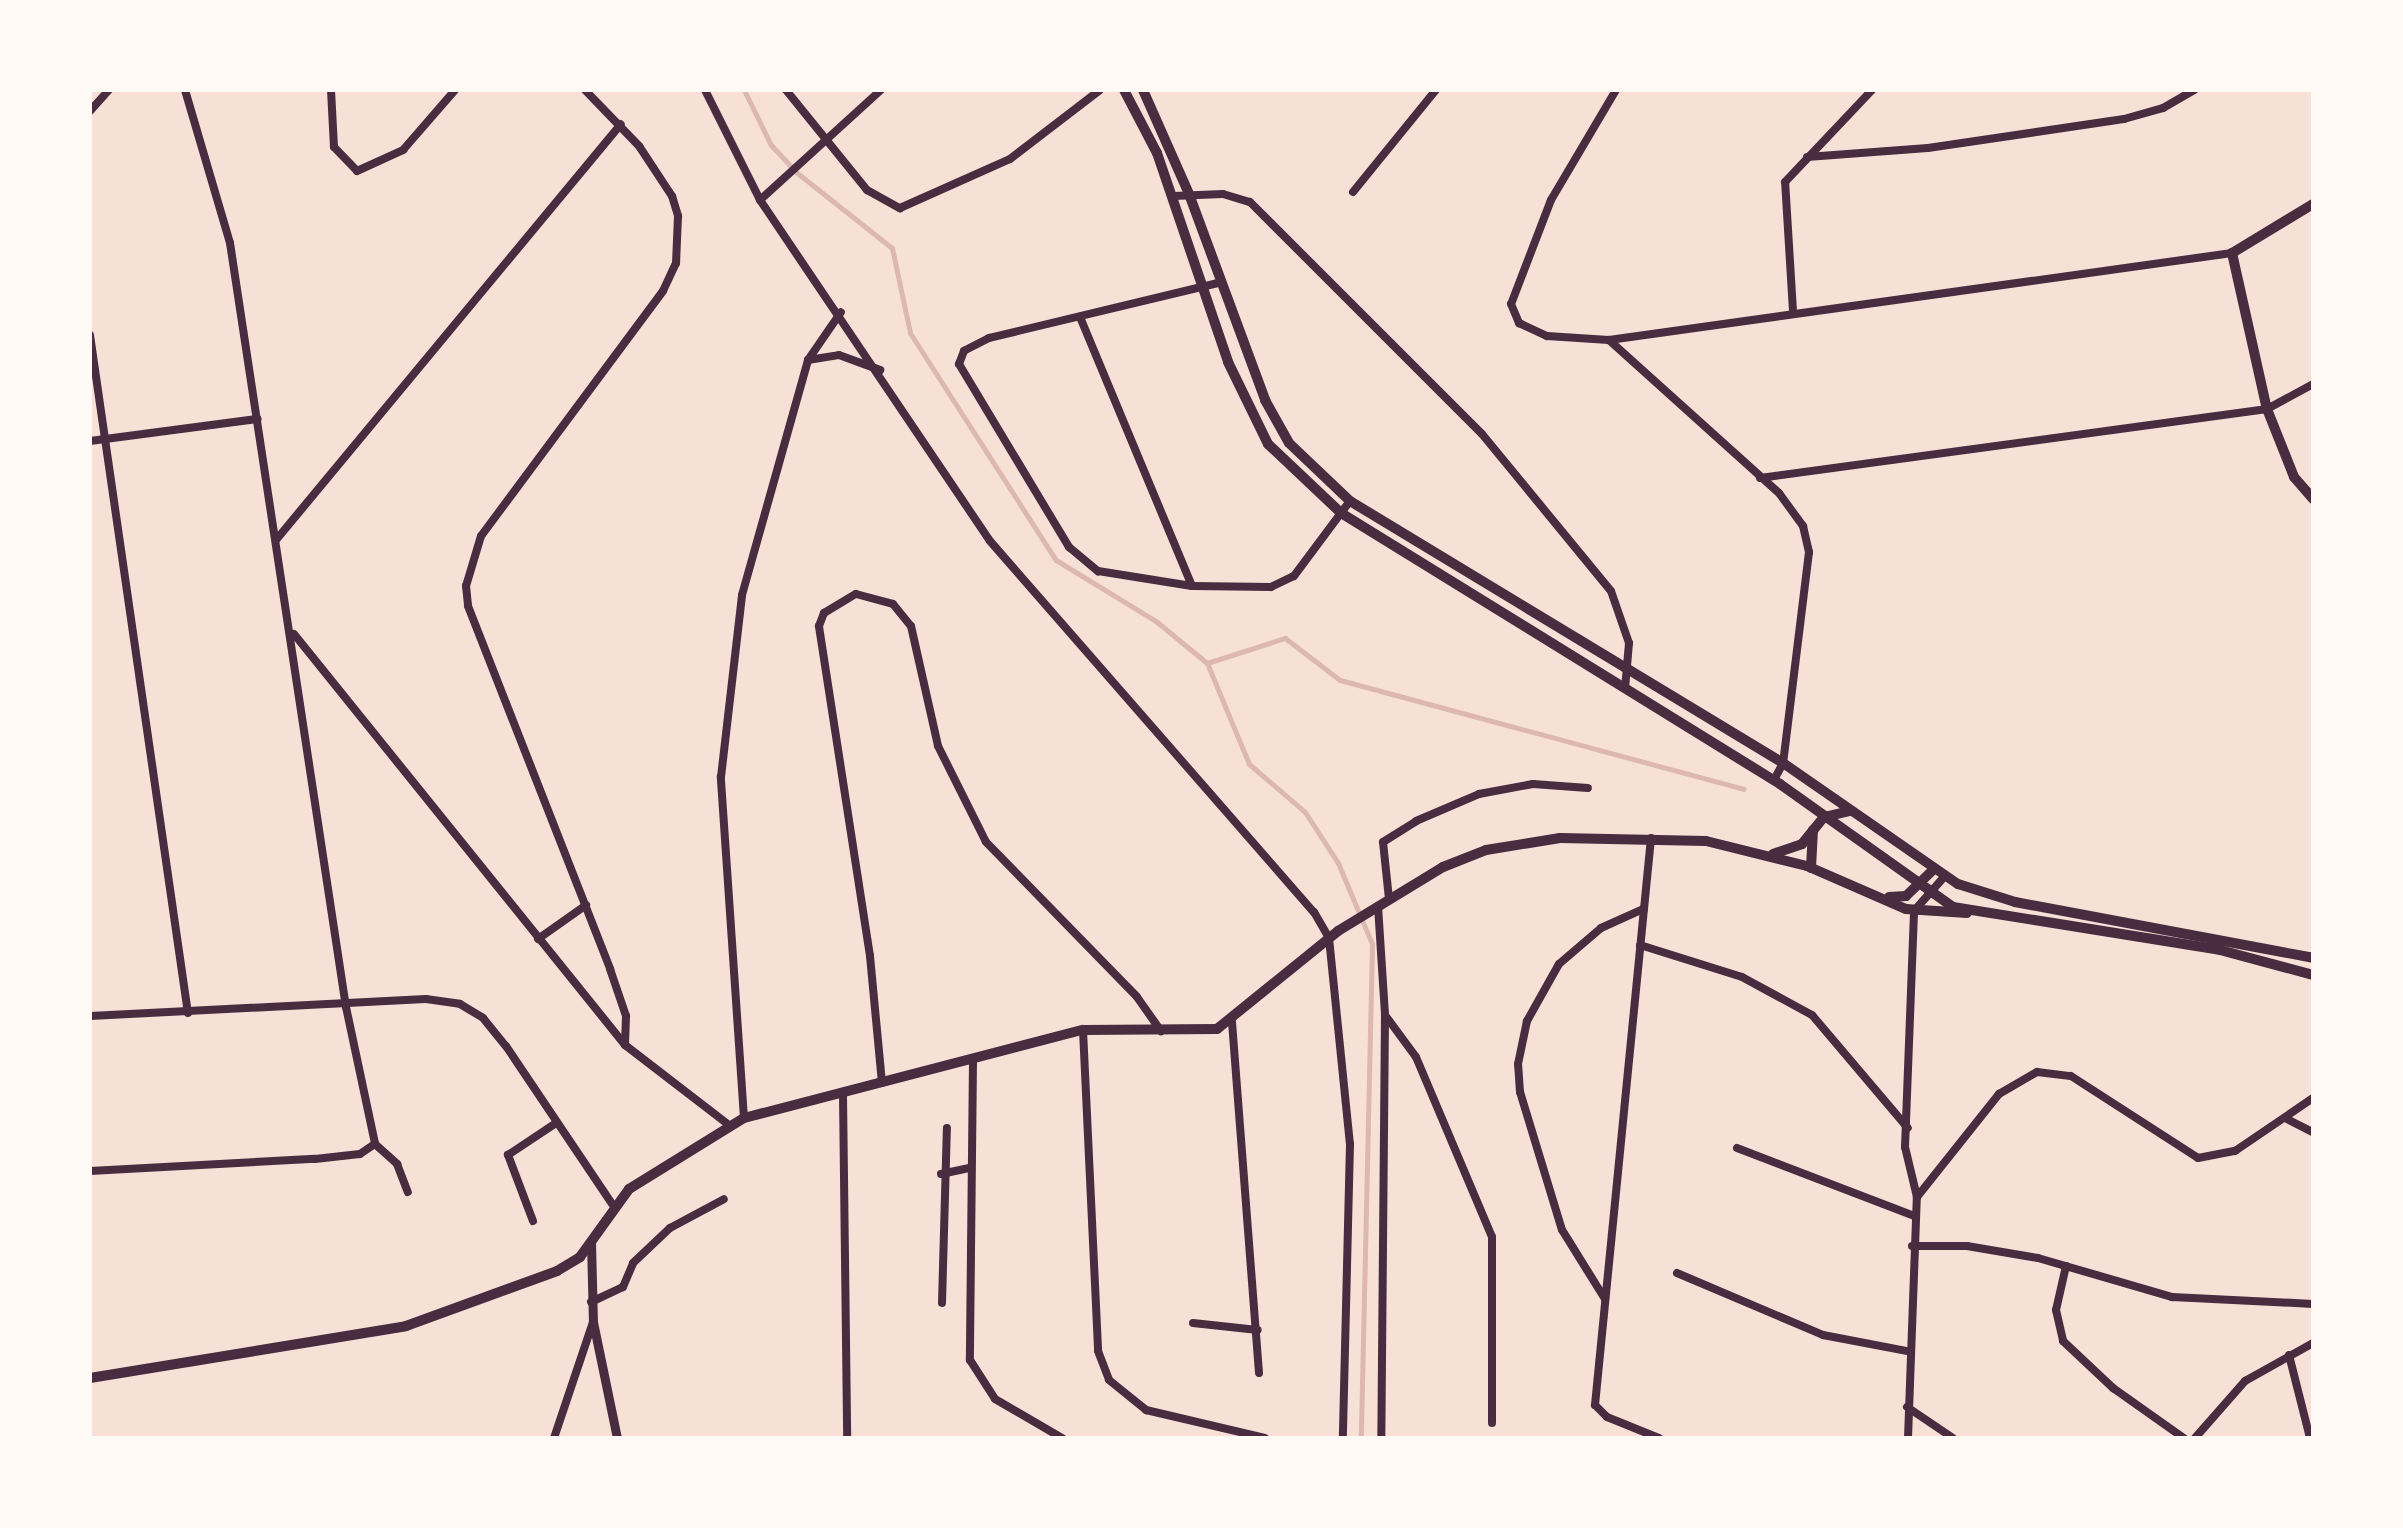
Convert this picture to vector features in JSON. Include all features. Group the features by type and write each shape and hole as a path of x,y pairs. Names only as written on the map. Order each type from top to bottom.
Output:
{"main road":[{"path":"1124,90 1174,196 1201,289 1268,444 1341,513 1774,780 1918,887 1967,913"},
{"path":"1143,90 1189,194 1218,283 1278,426 1350,500 1783,764 1938,874 2016,902 2313,958"},
{"path":"2313,204 2232,252 2266,410 2294,477 2313,499"},
{"path":"1767,856 1802,844 1824,816 1850,811"},
{"path":"1811,868 1813,829"},
{"path":"90,1378 406,1326 557,1271 591,1242 612,1204 744,1118 1083,1030 1200,1032 1232,1022 1333,935 1389,899 1486,850 1560,838 1706,841 1811,868 1914,911 1967,913 2220,950 2313,975"},
{"path":"1878,895 1898,898 1938,874"}],"street":[{"path":"90,111 109,90"},
{"path":"185,90 230,244 346,1007 376,1144 396,1164 408,1192"},
{"path":"331,90 334,146 358,171 403,150 456,90"},
{"path":"585,90 622,124 672,196 678,216 676,263 663,291 482,536 466,586 468,606 626,1016 625,1044"},
{"path":"705,90 760,200 841,312 990,540 1333,935 1350,1144 1344,1438"},
{"path":"786,90 822,139 876,199 900,208 1010,159 1100,90"},
{"path":"760,200 808,150 881,90"},
{"path":"1353,192 1436,90"},
{"path":"1616,90 1551,200 1510,308 1519,322 1547,336 1609,340 2232,252"},
{"path":"1793,311 1785,182 1872,90"},
{"path":"1806,157 1928,148 2124,118 2164,108 2194,90"},
{"path":"276,540 622,124"},
{"path":"1174,196 1189,194 1250,202 1482,434 1611,591 1629,643 1626,689"},
{"path":"1218,283 989,338 964,351 960,364 1083,564 1114,576 1258,590 1280,584 1350,500"},
{"path":"744,1118 723,744 742,595 808,360 841,312"},
{"path":"1080,317 1192,586"},
{"path":"90,335 188,1014"},
{"path":"1609,340 1794,509 1809,552 1783,764 1774,780"},
{"path":"808,360 839,355 880,370"},
{"path":"1760,478 2266,410 2313,384"},
{"path":"90,441 258,420"},
{"path":"882,1083 870,956 819,626 824,613 852,596 894,604 910,626 938,746 986,842 1137,997 1161,1031"},
{"path":"291,630 625,1044 729,1125"},
{"path":"1389,899 1383,842 1416,820 1515,787 1588,788"},
{"path":"1651,838 1596,1407 1659,1438"},
{"path":"1918,1197 1905,1148 1914,911 1930,893 1938,874"},
{"path":"538,939 586,905"},
{"path":"1373,909 1386,1015 1381,1438"},
{"path":"1604,1299 1562,1230 1520,1092 1518,1064 1527,1022 1558,964 1601,928 1643,909"},
{"path":"1640,945 1742,977 1812,1016 1908,1128"},
{"path":"92,1014 346,1007 426,999 471,1008 506,1046 612,1204"},
{"path":"1386,1015 1416,1057 1492,1237 1492,1423"},
{"path":"1232,1022 1259,1373"},
{"path":"1083,1030 1098,1351 1109,1380 1146,1410 1265,1438"},
{"path":"973,1060 970,1360 995,1399 1062,1438"},
{"path":"1908,1438 1906,1352 1918,1197 1999,1094 2037,1072 2071,1076 2198,1158 2236,1151 2313,1098"},
{"path":"843,1095 847,1438"},
{"path":"2285,1118 2313,1132"},
{"path":"533,1221 508,1156 556,1122"},
{"path":"942,1303 941,1174 947,1128"},
{"path":"90,1171 360,1154 376,1144"},
{"path":"1737,1148 1914,1216"},
{"path":"941,1174 970,1168"},
{"path":"591,1302 624,1287 633,1264 670,1228 724,1199"},
{"path":"591,1242 593,1322 618,1438"},
{"path":"1912,1246 1967,1246 2066,1266 2172,1297 2313,1304"},
{"path":"2066,1266 2056,1310 2063,1342 2113,1388 2184,1438"},
{"path":"1677,1273 1823,1335 1906,1352"},
{"path":"543,1438 554,1437 593,1322"},
{"path":"1192,1323 1258,1330"},
{"path":"2196,1438 2232,1392 2313,1342"},
{"path":"2289,1354 2310,1438"},
{"path":"1907,1407 1953,1438"}],"waterway":[{"path":"744,90 771,145 796,172 892,248 910,333 1056,560 1157,622 1207,663 1249,764 1305,812 1338,863 1372,944 1361,1438"},
{"path":"1207,663 1285,638 1340,680 1744,789"}]}
